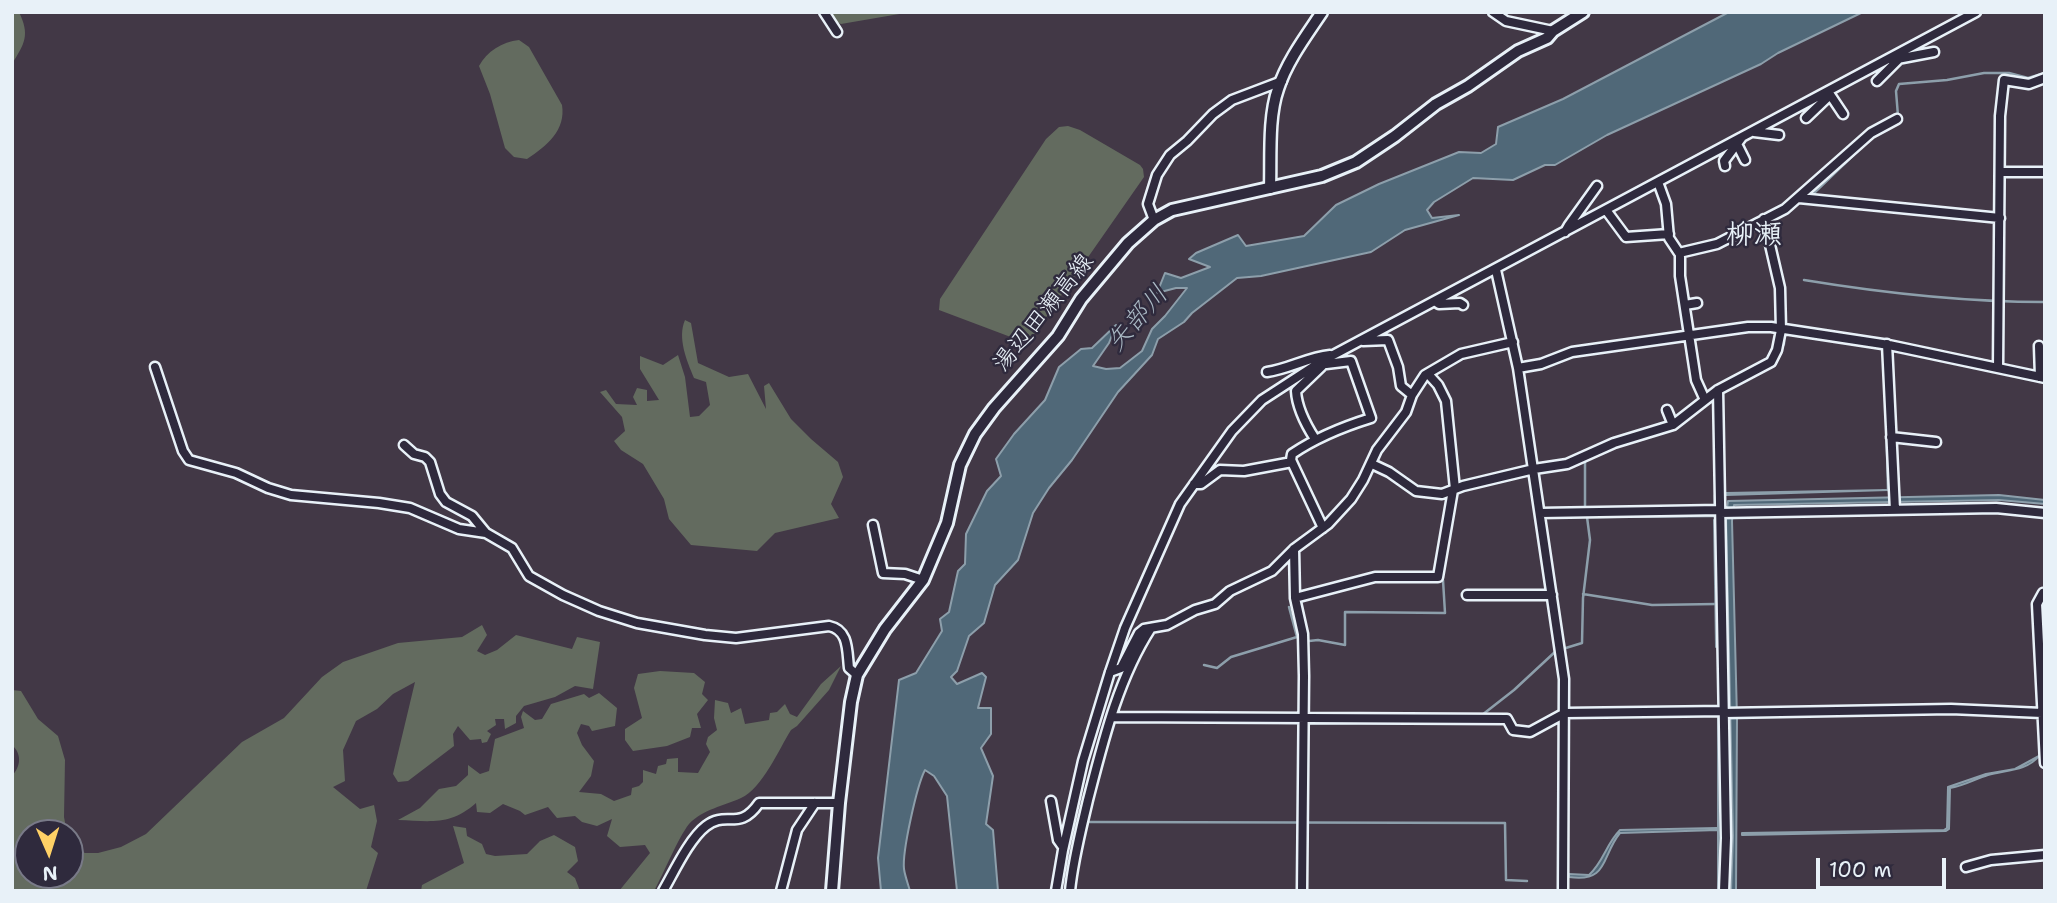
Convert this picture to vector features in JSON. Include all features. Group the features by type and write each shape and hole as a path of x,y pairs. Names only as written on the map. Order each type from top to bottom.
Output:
{"main road":[{"name":"湯辺田瀬高線","path":"832,891 851,702 858,675 885,629 923,580 947,523 960,465 975,434 994,408 1058,336 1081,299 1128,243 1154,220 1172,210 1322,176 1356,162 1436,104 1468,86 1518,51 1547,38 1553,31 1583,12"}],"street":[{"path":"824,12 837,32"},
{"path":"1270,188 1274,110 1278,90 1300,43 1322,12"},
{"path":"1493,12 1506,21 1553,31"},
{"path":"1056,891 1083,761 1125,628 1174,516 1231,431 1262,400 1336,354 1740,141 1753,131 1887,60 1901,55 1976,12"},
{"path":"1877,81 1901,55 1934,52"},
{"path":"1998,368 2000,116 2004,80 2029,84 2045,78"},
{"path":"1154,220 1148,205 1157,175 1170,155 1188,141 1213,114 1232,100 1257,88 1282,81"},
{"path":"1829,93 1843,114"},
{"path":"1806,118 1829,93"},
{"path":"1680,253 1717,244 1784,209 1871,133 1897,119"},
{"path":"1753,131 1779,135"},
{"path":"1740,141 1745,160"},
{"path":"1725,166 1724,161 1740,141"},
{"path":"2000,172 2045,172"},
{"path":"1658,182 1666,204 1668,234 1673,247 1680,253 1680,276 1696,380 1705,400"},
{"path":"1565,233 1597,186"},
{"path":"1799,198 2000,218"},
{"path":"1606,210 1626,237 1668,234"},
{"path":"1372,464 1416,491 1442,494 1534,469 1567,464 1614,443 1673,425 1718,390 1771,362 1777,350 1781,330 1780,288 1763,219"},
{"path":"1496,270 1518,368 1564,679 1563,891"},
{"path":"1436,302 1463,305"},
{"path":"1685,305 1698,303"},
{"path":"1518,368 1541,364 1572,352 1748,327 1887,344 2042,378 2039,346"},
{"path":"1360,341 1388,340 1398,367 1401,386 1412,395"},
{"path":"1111,672 1121,668 1139,633 1167,625 1195,610 1215,604 1230,591 1272,571 1294,549 1323,528 1351,499 1372,464 1377,450 1406,412 1412,395 1428,374 1461,354 1513,342"},
{"path":"1887,344 1894,502"},
{"path":"1267,372 1317,356 1336,354"},
{"path":"1315,439 1307,427 1296,391 1319,365 1351,361 1371,418 1336,429 1292,454 1292,462 1323,528"},
{"path":"155,367 183,451 189,460 236,473 291,495 410,508 459,529 486,533"},
{"path":"1294,598 1375,577 1438,577 1454,489 1446,401 1428,374"},
{"path":"1718,390 1725,512 1724,891"},
{"path":"1890,405 1898,414"},
{"path":"1667,411 1673,425"},
{"path":"1891,437 1936,442"},
{"path":"401,447 425,457 430,462 440,494 446,502 472,516 486,533 512,548 529,576 575,600 637,624 705,635 736,638 829,625 837,627 846,639 849,668 858,675"},
{"path":"1194,484 1200,484 1220,470 1244,471 1292,462"},
{"path":"1540,513 1725,512 1894,502 2045,513"},
{"path":"873,525 883,573 905,574 923,580"},
{"path":"1294,549 1294,598 1303,634 1302,891"},
{"path":"2043,593 2037,604 2045,763"},
{"path":"1467,595 1552,595"},
{"path":"1070,891 1081,829 1112,717 1124,681 1141,643 1151,628"},
{"path":"1112,717 1507,719 1513,730 1530,732 1565,713 1951,709 2042,713"},
{"path":"1051,802 1058,840 1063,848"},
{"path":"663,891 685,853 704,827 713,821 743,819 751,814 759,803 839,803"},
{"path":"781,891 797,830 815,803"},
{"path":"1966,867 1991,860 2045,855"}],"shaded area":[{"path":"12,12 19,12 25,39 12,64"},
{"path":"820,12 911,12 841,24 821,15"},
{"path":"519,40 529,47 562,105 558,130 548,143 527,159 514,157 505,148 479,66 496,48"},
{"path":"1068,126 1080,130 1140,165 1144,177 1033,336 1024,340 1016,339 939,310 940,299 1046,139 1059,127"},
{"path":"685,320 691,323 698,363 729,377 748,374 766,409 764,386 769,383 791,419 838,462 843,477 831,504 839,518 775,533 757,551 691,545 669,519 664,499 643,464 621,450 614,441 625,431 622,417 600,392 606,390 616,404 637,405 633,397 637,388 647,390 647,401 659,400 640,369 640,356 663,365 678,355 685,377 690,417 699,416 710,405 706,382 694,378 686,357 682,342"},
{"path":"482,625 487,635 477,651 485,655 497,650 516,635 572,649 577,637 600,642 593,689 575,686 555,697 524,706 516,716 516,723 505,729 504,719 495,719 496,725 487,731 491,734 487,742 482,743 481,739 470,740 458,726 453,734 454,746 408,781 398,782 393,774 415,682 393,694 377,709 356,721 343,750 345,781 333,787 360,809 374,805 377,821 371,847 378,853 366,891 12,891 12,776 19,760 12,745 12,690 21,691 38,719 58,736 65,760 64,819 14,819 14,889 84,889 84,853 98,853 121,847 146,834 242,742 284,718 322,677 343,662 398,643 462,637"},
{"path":"841,666 829,690 791,730 756,786 741,798 707,811 689,824 654,891 619,891 650,853 645,845 620,847 607,836 612,819 597,826 582,822 575,816 557,818 548,807 525,815 503,804 490,813 477,812 476,803 448,819 398,820 420,808 439,789 456,786 468,775 468,765 480,774 489,771 495,739 524,728 521,717 523,711 535,720 542,719 551,704 584,694 589,698 599,693 617,708 615,726 592,731 589,726 581,724 577,733 594,761 591,776 579,792 601,794 614,801 631,795 632,788 643,782 643,770 656,774 658,766 666,764 667,759 678,758 678,772 698,773 710,752 706,744 708,737 717,730 714,718 715,700 728,703 731,713 741,708 745,724 769,720 770,713 777,712 785,704 790,714 797,717 821,684"},
{"path":"660,671 694,673 705,682 702,694 708,700 697,714 701,728 692,728 690,737 667,746 633,751 625,740 625,729 642,718 634,688 638,674"},
{"path":"453,826 466,828 467,836 482,844 486,854 495,856 527,854 540,841 554,835 575,847 578,861 567,872 575,878 580,891 421,891 422,885 464,863"}],"water":[{"path":"1729,12 1863,12 1761,64 1607,135 1555,165 1545,165 1513,180 1473,178 1434,202 1427,210 1432,218 1459,215 1405,230 1371,252 1261,276 1237,278 1184,322 1158,339 1152,355 1118,392 1033,513 1018,560 995,585 984,623 969,636 957,671 951,677 957,684 982,673 986,677 978,708 991,708 991,734 981,748 993,776 986,824 993,830 998,891 957,891 947,796 934,776 925,770 914,803 905,848 904,869 910,891 881,891 878,858 899,680 916,673 942,631 940,619 949,612 958,571 965,564 966,534 987,491 1001,476 996,459 1014,434 1045,400 1059,367 1081,349 1092,348 1116,325 1109,343 1093,366 1120,368 1142,351 1152,329 1187,288 1157,293 1165,273 1181,278 1210,267 1189,259 1196,253 1238,235 1246,246 1304,236 1336,205 1379,184 1459,152 1481,153 1496,144 1498,127 1563,99"},
{"path":"1888,490 1726,495 1726,493"},
{"path":"1999,495 2045,500 2045,504 1999,500 1734,505 1736,891 1731,891 1733,836 1726,517 1728,501"},
{"path":"1714,520 1715,520 1716,647"},
{"path":"1718,718 1722,837 1720,891 1718,891"},
{"path":"2039,756 2028,765 2016,769 1988,775 1950,788 1949,829 1946,831 1742,835 1944,830 1947,828 1948,787 1986,774 2015,769"},
{"path":"1620,830 1718,830 1620,833 1598,872 1582,878 1569,877 1569,874 1589,875"}],"waterway":[{"path":"1898,116 1896,91 1899,84 1947,80 1984,73 2009,73 2028,78 2045,73"},
{"path":"1872,137 1895,123"},
{"path":"1814,193 1867,142"},
{"path":"1804,280 1924,296 2045,302"},
{"path":"1774,362 1784,344 1784,336"},
{"path":"1893,342 1992,362"},
{"path":"1885,375 1888,490"},
{"path":"1585,459 1585,508"},
{"path":"1715,495 1715,504"},
{"path":"1482,715 1556,651 1582,643 1583,598 1590,540 1587,517 1715,516"},
{"path":"1309,641 1345,645 1345,612 1445,613 1443,580"},
{"path":"1583,594 1652,605 1716,604"},
{"path":"1204,665 1217,668 1231,657 1297,637 1289,607"},
{"path":"1112,728 1114,721 1300,723"},
{"path":"1306,723 1504,723"},
{"path":"1090,822 1505,823 1506,880 1527,881"}],"district":[{"name":"柳瀬","path":"1754,236"}],"water label":[{"name":"矢部川","path":"1138,319"}]}
